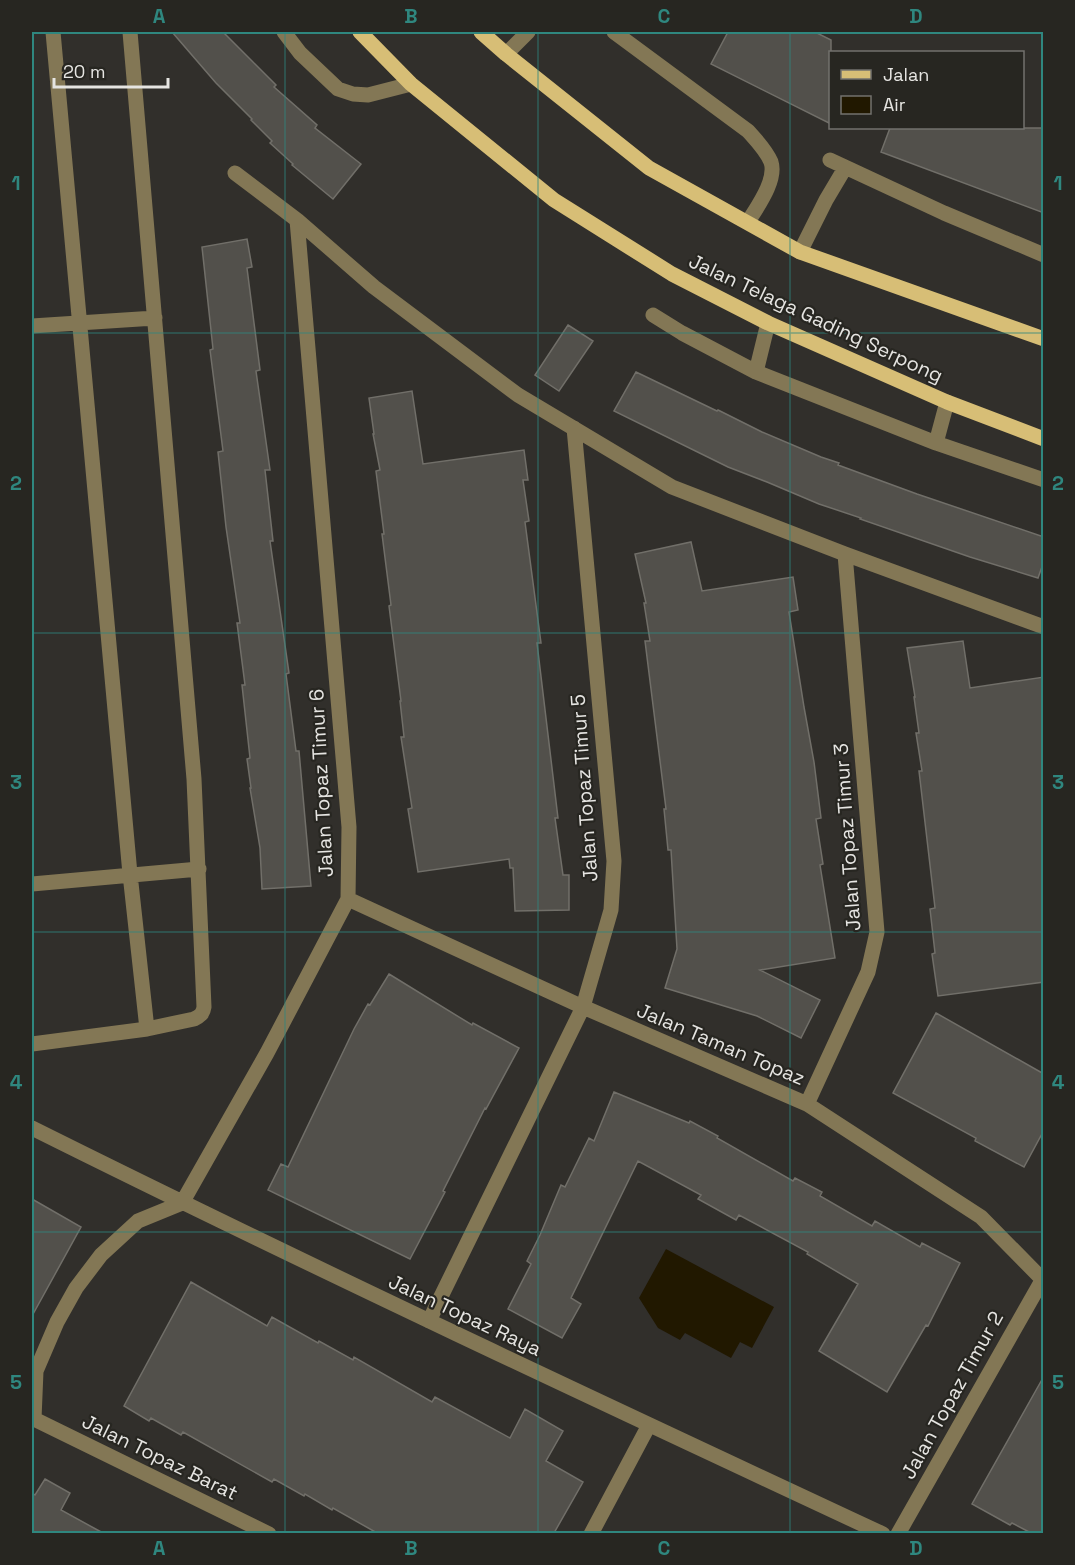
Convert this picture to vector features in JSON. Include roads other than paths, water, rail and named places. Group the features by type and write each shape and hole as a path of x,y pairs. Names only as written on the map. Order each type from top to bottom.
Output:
{"main road":[{"name":"Jalan Telaga Gading Serpong","path":"360,32 411,84 554,200 672,274 768,323 947,402 1044,439"},
{"path":"481,32 649,168 800,252 1044,339"}],"street":[{"path":"53,32 130,874 147,1029"},
{"path":"32,1044 147,1029 194,1019 203,1012 205,1002 193,767 130,32"},
{"path":"284,32 300,52 338,89 353,94 368,95 411,84"},
{"path":"506,54 528,32"},
{"path":"614,32 748,131 765,152 771,163 768,188 748,222"},
{"path":"830,160 944,213 1044,255"},
{"path":"800,252 844,168"},
{"path":"235,173 297,220 374,287 518,395 672,487 1044,627"},
{"name":"Jalan Topaz Timur 6","path":"183,1203 267,1053 348,899 349,827 297,220"},
{"path":"653,315 756,372 936,443 1044,480"},
{"path":"32,326 155,318"},
{"path":"756,372 768,323"},
{"path":"936,443 947,402"},
{"name":"Jalan Topaz Timur 5","path":"429,1321 583,1007 611,910 614,861 574,428"},
{"name":"Jalan Topaz Timur 3","path":"807,1104 868,972 877,932 845,554"},
{"path":"32,884 199,868"},
{"name":"Jalan Taman Topaz","path":"348,899 583,1007 807,1104 981,1217 1043,1279"},
{"name":"Jalan Topaz Raya","path":"32,1128 429,1321 883,1533"},
{"path":"33,1418 36,1371 57,1322 76,1288 100,1255 138,1221 183,1203"},
{"name":"Jalan Topaz Timur 2","path":"898,1533 1043,1279"},
{"name":"Jalan Topaz Barat","path":"33,1418 269,1533"},
{"path":"591,1533 649,1425"}],"water":[{"path":"666,1249 774,1307 752,1348 740,1342 731,1358 685,1333 680,1340 658,1328 639,1298"}]}
